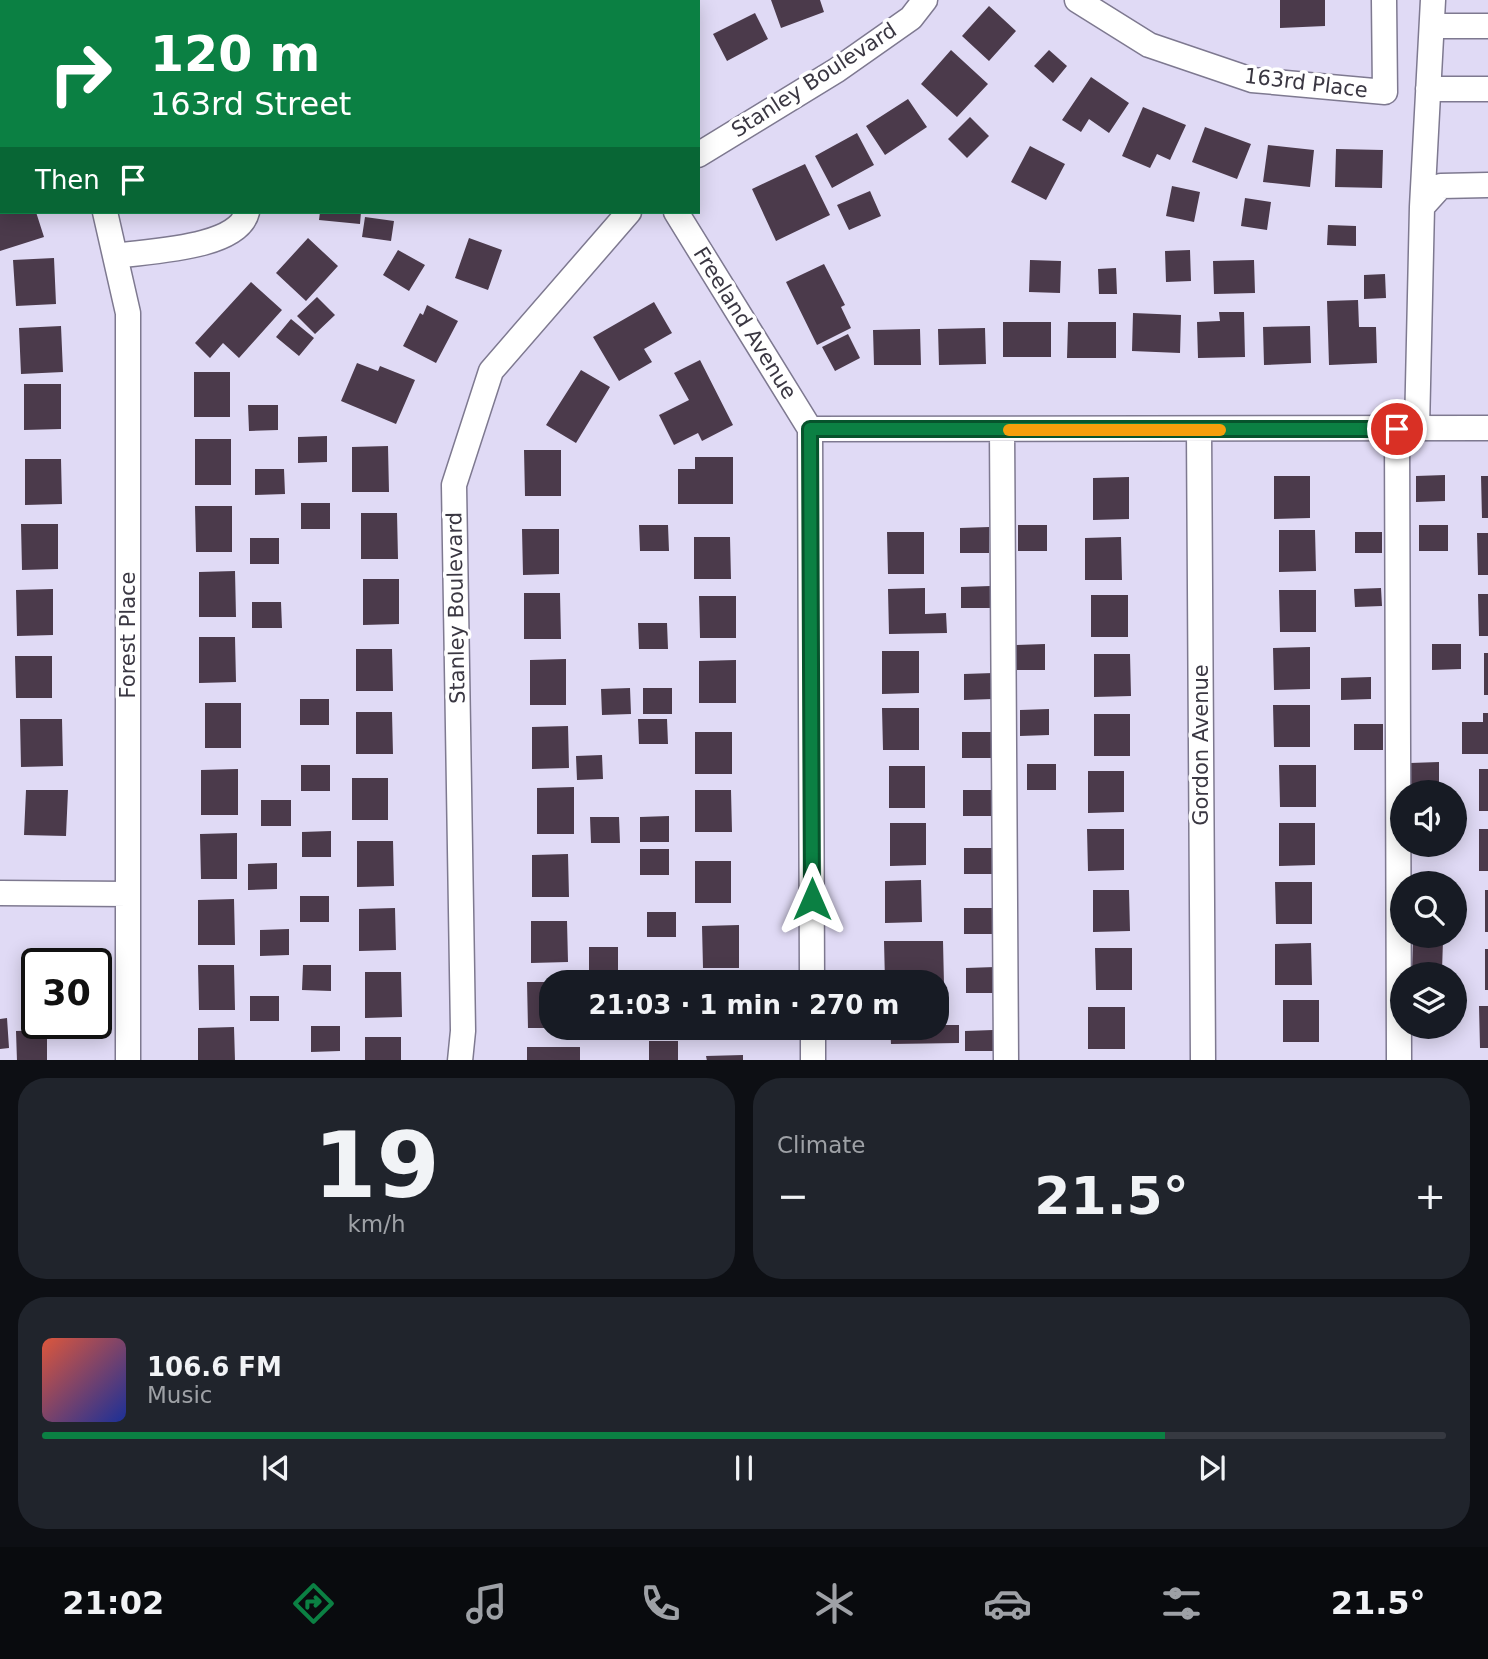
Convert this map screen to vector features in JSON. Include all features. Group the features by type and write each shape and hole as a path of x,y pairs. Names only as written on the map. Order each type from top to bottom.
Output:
{"street":[{"name":"Stanley Boulevard","path":"700,154 837,70 911,18 926,0"},
{"name":"163rd Place","path":"1077,0 1149,45 1252,80 1385,92 1384,0"},
{"path":"1399,1060 1407,429 1433,0"},
{"path":"1432,26 1488,26"},
{"path":"1429,89 1488,89"},
{"path":"1422,207 1441,186 1488,185"},
{"name":"Forest Place","path":"105,214 128,313 128,1060"},
{"path":"115,256 208,242 229,235 246,214"},
{"name":"Stanley Boulevard","path":"460,1060 463,1031 454,485 491,371 627,214"},
{"name":"Freeland Avenue","path":"677,214 810,429"},
{"path":"812,970 810,429 1488,428"},
{"path":"1002,429 1006,1060"},
{"name":"Gordon Avenue","path":"1199,430 1203,1060"},
{"path":"0,893 128,894"},
{"path":"813,1040 813,1060"}],"building":[{"path":"771,0 820,0 824,12 781,28"},
{"path":"1280,0 1325,0 1325,26 1280,28"},
{"path":"989,6 1016,31 989,61 962,36"},
{"path":"755,13 768,39 727,61 713,34"},
{"path":"951,50 988,84 957,117 921,84"},
{"path":"1049,50 1067,66 1053,83 1034,66"},
{"path":"1091,77 1129,103 1109,133 1089,119 1081,132 1062,120"},
{"path":"908,99 927,127 885,155 866,126"},
{"path":"1143,107 1186,125 1170,160 1157,154 1150,168 1122,156"},
{"path":"970,117 989,136 967,158 948,139"},
{"path":"1205,127 1251,144 1237,179 1192,162"},
{"path":"857,133 874,165 832,188 815,156"},
{"path":"1268,145 1314,150 1310,187 1263,182"},
{"path":"1030,146 1065,164 1046,200 1011,182"},
{"path":"1336,149 1383,150 1382,188 1335,187"},
{"path":"805,164 830,215 776,241 752,189"},
{"path":"1172,186 1200,192 1194,222 1166,216"},
{"path":"870,191 881,216 849,230 837,205"},
{"path":"1245,198 1271,202 1267,230 1241,226"},
{"path":"0,214 37,214 44,237 0,251"},
{"path":"320,214 361,214 360,224 319,220"},
{"path":"365,217 394,221 391,241 362,237"},
{"path":"1328,225 1356,226 1356,246 1327,245"},
{"path":"308,238 338,266 306,301 276,273"},
{"path":"469,238 502,250 488,290 455,278"},
{"path":"398,250 425,265 409,291 383,275"},
{"path":"1190,250 1191,281 1166,282 1165,251"},
{"path":"54,258 56,304 16,306 13,260"},
{"path":"1030,260 1061,261 1060,293 1029,292"},
{"path":"1254,260 1255,293 1214,294 1213,261"},
{"path":"824,264 845,305 841,307 851,328 817,345 786,282"},
{"path":"1116,268 1117,294 1099,294 1098,269"},
{"path":"1385,274 1386,298 1364,299 1364,275"},
{"path":"251,282 282,310 239,358 223,343 210,358 195,343"},
{"path":"317,297 335,315 315,334 297,316"},
{"path":"1358,300 1359,327 1376,327 1377,363 1329,365 1327,301"},
{"path":"654,302 672,333 644,349 652,362 619,381 593,337"},
{"path":"427,305 458,321 436,363 403,346"},
{"path":"1219,312 1244,312 1245,357 1198,358 1197,322 1220,321"},
{"path":"1133,313 1181,315 1180,353 1132,351"},
{"path":"291,319 314,338 299,356 276,337"},
{"path":"1003,322 1051,322 1051,357 1003,357"},
{"path":"1068,322 1116,322 1116,358 1067,358"},
{"path":"61,326 63,372 21,374 19,328"},
{"path":"1310,326 1311,363 1264,365 1263,327"},
{"path":"985,328 986,364 939,365 938,329"},
{"path":"920,329 921,365 874,365 873,330"},
{"path":"848,334 860,358 835,371 822,347"},
{"path":"700,360 733,425 702,441 698,433 674,445 659,415 689,400 674,373"},
{"path":"357,363 378,371 380,366 415,380 396,424 341,401"},
{"path":"581,370 610,387 576,443 546,425"},
{"path":"194,372 230,372 230,417 194,417"},
{"path":"24,384 61,384 61,429 24,430"},
{"path":"248,405 278,405 278,430 249,431"},
{"path":"327,436 327,462 298,463 298,437"},
{"path":"195,439 231,439 231,485 195,485"},
{"path":"388,446 389,492 352,492 352,447"},
{"path":"524,450 561,450 561,496 525,496"},
{"path":"695,457 733,457 733,504 678,504 678,469 695,469"},
{"path":"25,459 61,459 62,504 25,505"},
{"path":"255,469 284,469 285,494 255,495"},
{"path":"1445,475 1445,501 1416,502 1416,476"},
{"path":"1274,476 1310,476 1310,518 1274,519"},
{"path":"1481,476 1488,476 1488,518 1482,518"},
{"path":"1129,477 1129,519 1093,520 1093,478"},
{"path":"301,503 330,503 330,529 301,529"},
{"path":"195,506 232,506 232,552 196,552"},
{"path":"361,513 397,513 398,559 361,559"},
{"path":"21,524 58,524 58,569 22,570"},
{"path":"639,525 668,525 669,551 640,551"},
{"path":"1018,525 1047,525 1047,551 1018,551"},
{"path":"1419,525 1448,525 1448,551 1419,551"},
{"path":"989,527 989,553 960,553 960,528"},
{"path":"522,529 559,529 559,574 523,575"},
{"path":"1279,530 1315,530 1316,571 1279,572"},
{"path":"887,532 924,532 924,574 888,574"},
{"path":"1355,532 1382,532 1382,553 1355,553"},
{"path":"1477,533 1488,533 1488,575 1478,575"},
{"path":"694,537 730,537 731,579 694,579"},
{"path":"1121,537 1122,580 1085,580 1085,538"},
{"path":"250,538 279,538 279,564 250,564"},
{"path":"235,571 236,617 199,617 199,572"},
{"path":"363,579 399,579 399,624 363,625"},
{"path":"990,586 990,608 961,608 961,587"},
{"path":"925,588 925,614 946,613 947,633 889,634 888,589"},
{"path":"1381,588 1382,606 1355,607 1354,589"},
{"path":"53,589 53,635 17,636 16,590"},
{"path":"1279,590 1316,590 1316,632 1280,632"},
{"path":"524,593 560,593 561,639 524,639"},
{"path":"1478,594 1488,594 1488,636 1479,636"},
{"path":"1091,595 1128,595 1128,637 1091,637"},
{"path":"699,596 736,596 736,638 700,638"},
{"path":"252,602 281,602 282,628 252,628"},
{"path":"638,623 667,623 668,649 639,649"},
{"path":"199,637 235,637 236,682 199,683"},
{"path":"1045,644 1045,670 1015,670 1015,645"},
{"path":"1432,644 1461,644 1461,669 1432,670"},
{"path":"1310,647 1310,689 1274,690 1273,648"},
{"path":"356,649 392,649 393,691 356,691"},
{"path":"882,651 919,651 919,693 882,694"},
{"path":"1484,653 1488,653 1488,695 1484,695"},
{"path":"1094,654 1130,654 1131,696 1094,697"},
{"path":"15,656 52,656 52,698 16,698"},
{"path":"566,659 566,705 530,705 530,660"},
{"path":"736,660 736,703 699,703 699,661"},
{"path":"993,673 993,699 964,700 964,674"},
{"path":"1371,677 1371,699 1341,700 1341,678"},
{"path":"630,688 631,714 602,715 601,689"},
{"path":"643,688 672,688 672,714 643,714"},
{"path":"300,699 329,699 329,725 300,725"},
{"path":"205,703 241,703 241,748 205,748"},
{"path":"1273,705 1310,705 1310,747 1274,747"},
{"path":"882,708 919,708 919,750 883,750"},
{"path":"1049,709 1049,735 1020,736 1020,710"},
{"path":"356,712 392,712 393,754 356,754"},
{"path":"1483,713 1488,713 1488,754 1462,754 1462,722 1483,722"},
{"path":"1094,714 1130,714 1130,756 1094,756"},
{"path":"20,719 62,719 63,766 21,767"},
{"path":"638,719 667,719 668,744 639,744"},
{"path":"1354,724 1383,724 1383,750 1354,750"},
{"path":"568,726 569,768 532,769 532,727"},
{"path":"695,732 732,732 732,774 695,774"},
{"path":"962,732 991,732 991,758 962,758"},
{"path":"602,755 603,779 577,780 576,756"},
{"path":"1439,762 1439,780 1410,780 1410,763"},
{"path":"1027,764 1056,764 1056,790 1027,790"},
{"path":"301,765 330,765 330,791 301,791"},
{"path":"1279,765 1316,765 1316,807 1280,807"},
{"path":"889,766 925,766 925,808 889,808"},
{"path":"238,769 238,815 201,815 201,770"},
{"path":"1479,769 1488,769 1488,811 1479,811"},
{"path":"1088,771 1124,771 1124,812 1088,813"},
{"path":"352,778 388,778 388,820 352,820"},
{"path":"574,787 574,834 537,834 537,788"},
{"path":"26,790 68,790 66,836 24,835"},
{"path":"695,790 731,790 732,832 695,832"},
{"path":"963,790 992,790 992,816 963,816"},
{"path":"261,800 291,800 291,826 261,826"},
{"path":"669,816 669,842 640,842 640,817"},
{"path":"590,817 619,817 620,843 591,843"},
{"path":"890,823 926,823 926,865 890,866"},
{"path":"1279,823 1315,823 1315,865 1279,866"},
{"path":"1087,829 1124,829 1124,870 1088,871"},
{"path":"1479,829 1488,829 1488,871 1479,871"},
{"path":"331,831 331,857 302,857 302,832"},
{"path":"237,833 237,879 201,879 200,834"},
{"path":"357,841 393,841 394,886 357,887"},
{"path":"964,848 993,848 993,874 964,874"},
{"path":"640,849 669,849 669,875 640,875"},
{"path":"568,854 569,897 532,897 532,855"},
{"path":"695,861 731,861 731,903 695,903"},
{"path":"277,863 277,889 248,890 248,864"},
{"path":"921,880 922,922 885,923 885,881"},
{"path":"1275,882 1312,882 1312,924 1276,924"},
{"path":"1093,890 1129,890 1130,931 1093,932"},
{"path":"1485,890 1488,890 1488,932 1485,932"},
{"path":"300,896 329,896 329,922 300,922"},
{"path":"234,899 235,945 198,945 198,900"},
{"path":"395,908 396,950 359,951 359,909"},
{"path":"964,908 993,908 993,934 964,934"},
{"path":"647,912 676,912 676,937 647,937"},
{"path":"531,921 567,921 568,962 531,963"},
{"path":"739,925 739,968 703,968 702,926"},
{"path":"289,929 289,955 260,956 260,930"},
{"path":"884,941 943,941 944,970 885,970"},
{"path":"1311,943 1312,985 1275,985 1275,944"},
{"path":"589,947 618,947 618,970 589,970"},
{"path":"1095,948 1132,948 1132,990 1096,990"},
{"path":"1413,948 1443,948 1442,962 1412,962"},
{"path":"1485,949 1488,949 1488,990 1485,990"},
{"path":"198,965 234,965 235,1010 199,1010"},
{"path":"303,965 331,965 331,991 302,990"},
{"path":"995,967 995,993 966,993 966,968"},
{"path":"365,972 401,972 402,1017 365,1018"},
{"path":"527,982 539,982 539,1028 528,1028"},
{"path":"250,996 279,996 279,1021 250,1021"},
{"path":"1283,1000 1319,1000 1319,1042 1283,1042"},
{"path":"1479,1006 1488,1006 1488,1048 1480,1048"},
{"path":"1088,1007 1125,1007 1125,1049 1088,1049"},
{"path":"7,1018 9,1048 0,1049 0,1019"},
{"path":"949,1025 959,1025 959,1043 891,1044 891,1040 949,1040"},
{"path":"311,1026 340,1026 340,1051 311,1052"},
{"path":"234,1027 235,1060 198,1060 198,1028"},
{"path":"993,1030 993,1051 965,1051 965,1031"},
{"path":"16,1031 21,1031 21,1039 47,1039 47,1060 17,1060"},
{"path":"365,1037 401,1037 401,1060 365,1060"},
{"path":"649,1041 678,1041 678,1060 649,1060"},
{"path":"527,1047 580,1047 580,1060 527,1060"},
{"path":"743,1055 743,1060 707,1060 706,1056"}],"slow traffic":[{"path":"1009,430 1220,430"}],"route":[{"path":"812,899 810,429 1397,429"}]}
